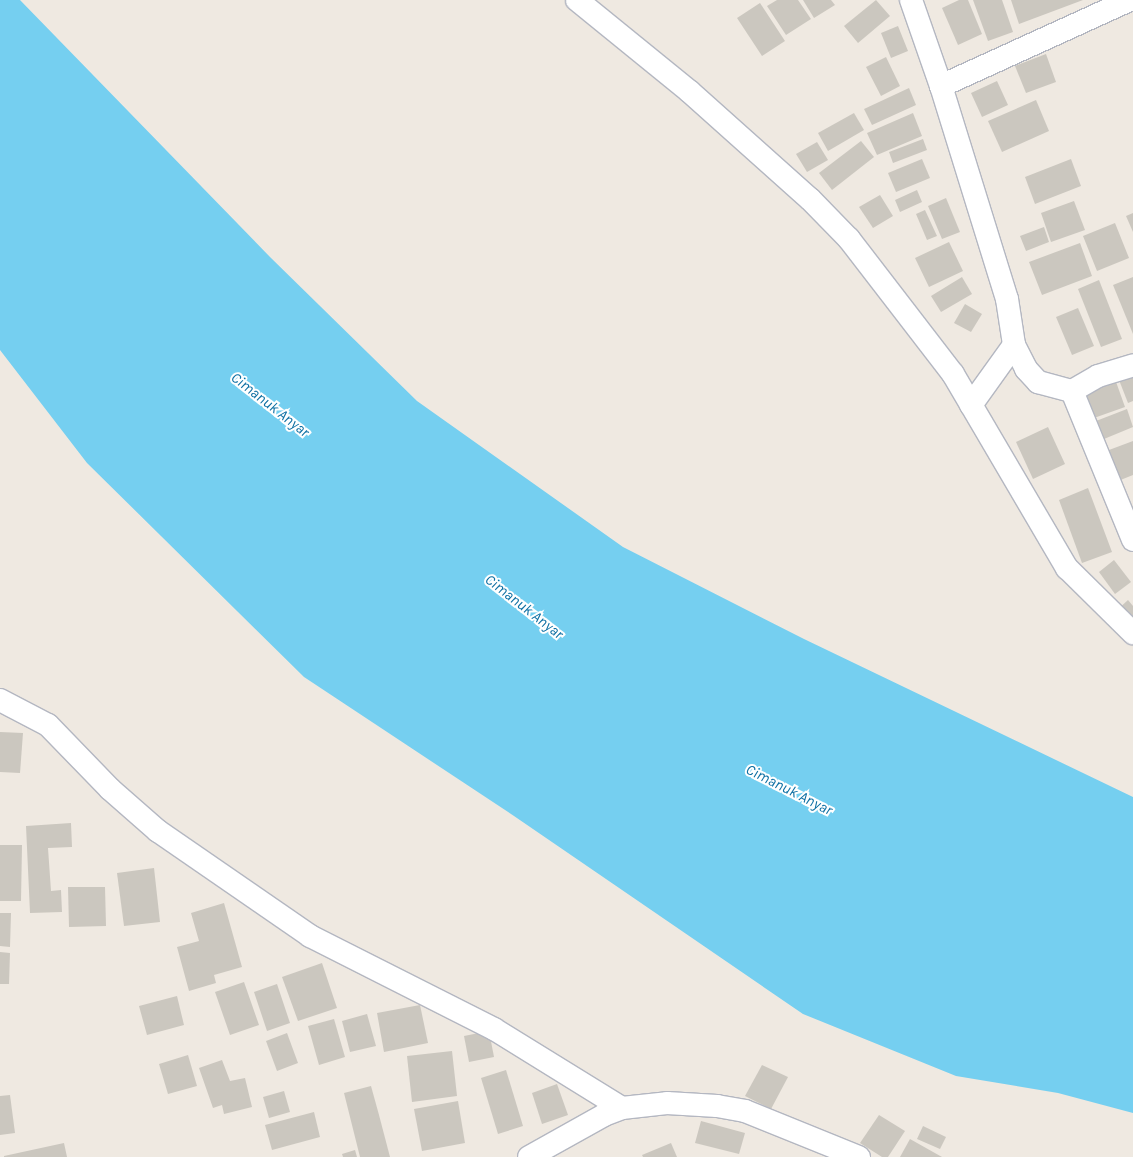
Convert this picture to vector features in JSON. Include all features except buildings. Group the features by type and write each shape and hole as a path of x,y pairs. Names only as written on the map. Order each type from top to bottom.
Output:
{"street":[{"path":"577,0 689,90 810,199 849,239 895,296 953,374 1067,568 1133,633"},
{"path":"911,0 942,86 1007,299 1014,345 1026,369 1038,382 1072,391 1098,376 1133,365"},
{"path":"942,86 1130,0"},
{"path":"971,405 1014,345"},
{"path":"1072,391 1133,540"},
{"path":"0,700 48,724 110,790 158,831 279,916 310,936 494,1030 622,1108"},
{"path":"529,1157 622,1108 667,1103 717,1106 745,1112 859,1157"}],"water":[{"name":"Cimanuk Anyar","path":"0,0 20,0 270,257 417,401 623,547 804,639 1133,797 1133,1113 1058,1093 956,1076 803,1014 514,816 304,677 87,463 0,350"}]}
